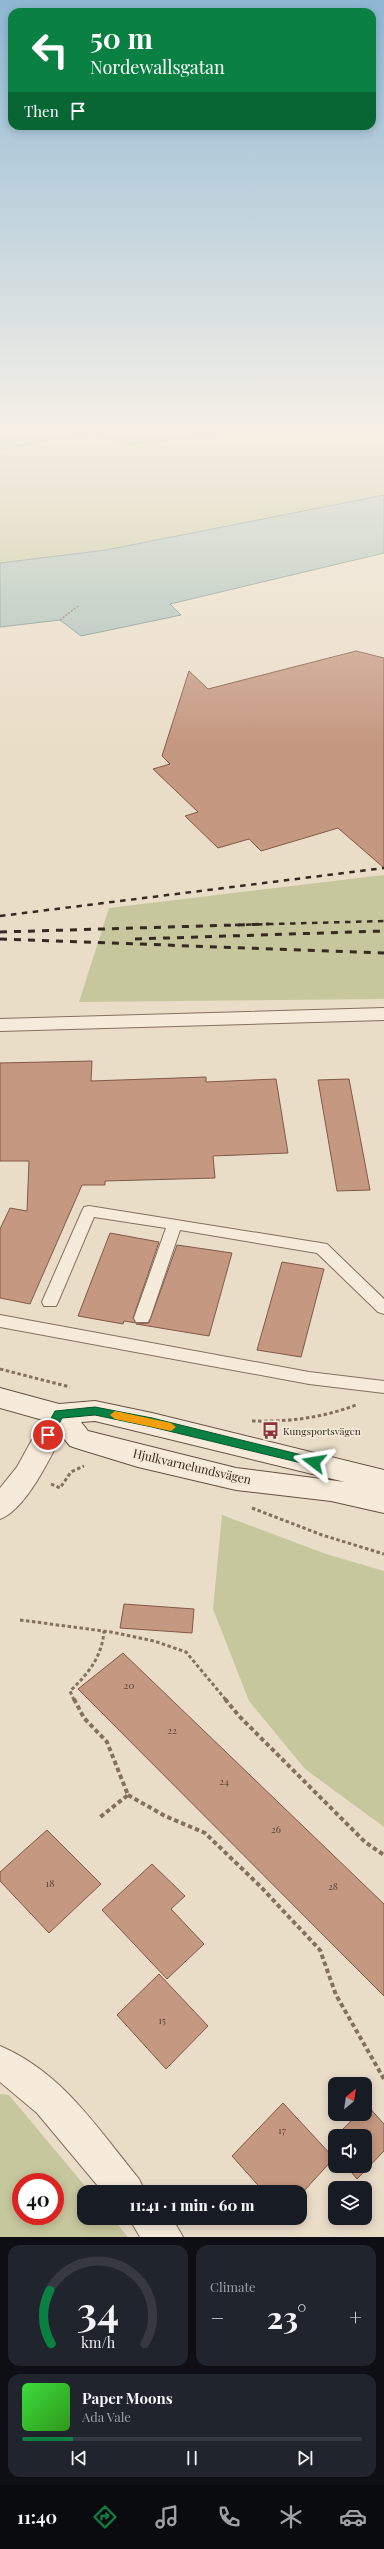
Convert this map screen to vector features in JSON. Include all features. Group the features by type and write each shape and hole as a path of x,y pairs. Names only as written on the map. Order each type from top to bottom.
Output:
{"street":[{"path":"0,1025 384,1014"},
{"path":"0,1398 59,1414 95,1411 152,1423 384,1481"},
{"path":"0,1508 27,1475 59,1414"},
{"name":"Hjulkvarnelundsvägen","path":"59,1414 79,1439 138,1456 236,1479 331,1490 384,1502"},
{"path":"0,2064 13,2068 45,2095 120,2185"},
{"path":"154,2225 164,2237"}],"lane":[{"path":"50,1302 89,1211 322,1248 384,1308"},
{"path":"142,1318 174,1224"},
{"path":"0,1321 309,1378 384,1388"}],"path":[{"path":"60,620 78,606"},
{"path":"0,1369 75,1388"},
{"path":"246,1421 267,1422 335,1415 363,1402"},
{"path":"27,1475 60,1488 71,1472 88,1466"},
{"path":"249,1507 322,1535 384,1554"},
{"path":"20,1620 104,1631 154,1641 186,1652 204,1671 239,1716 365,1842 384,1855"},
{"path":"104,1631 104,1644 92,1671 70,1691 84,1718 107,1742 128,1794 165,1816 205,1833 260,1886 320,1950 336,1995 384,2079"},
{"path":"99,1818 128,1794"}],"green space":[{"path":"0,534 185,534 106,550 0,563"},
{"path":"384,875 384,999 79,1002 109,908"},
{"path":"222,1515 326,1554 384,1571 384,1827 305,1769 249,1701 213,1609"},
{"path":"0,2094 9,2095 84,2185 77,2185 77,2225 118,2225 128,2237 0,2237"}],"shaded area":[{"path":"185,534 384,534 384,553 170,604 181,615 81,636 60,620 0,627 0,563 106,550"}],"building":[{"path":"356,651 384,658 384,868 338,828 261,851 249,839 218,848 185,816 198,812 153,769 170,764 162,756 189,671 208,689"},
{"path":"92,1061 91,1081 206,1077 206,1082 276,1079 288,1153 213,1156 215,1178 105,1181 105,1185 82,1185 30,1304 0,1298 0,1229 10,1208 27,1211 29,1161 0,1161 0,1063"},
{"path":"349,1079 370,1190 337,1191 318,1080"},
{"path":"110,1233 159,1242 133,1318 136,1323 124,1321 123,1324 78,1316"},
{"path":"177,1245 232,1253 209,1336 136,1324 149,1323"},
{"path":"282,1262 324,1269 301,1357 257,1350"},
{"path":"124,1604 194,1609 192,1633 120,1628"},
{"path":"123,1653 384,1904 384,1996 78,1689"},
{"path":"47,1830 101,1884 49,1933 0,1881 0,1872"},
{"path":"152,1864 185,1896 171,1909 204,1944 167,1979 102,1910"},
{"path":"159,1974 208,2026 166,2069 117,2015"},
{"path":"283,2103 328,2152 328,2165 307,2188 307,2185 258,2185 232,2156"},
{"path":"372,2111 384,2124 384,2151 372,2163 372,2129 343,2129 351,2121 372,2121"},
{"path":"352,2173 363,2173 357,2179"}],"railway":[{"path":"0,916 384,868"},
{"path":"239,925 384,921"},
{"path":"239,925 269,924"},
{"path":"0,932 239,925"},
{"path":"135,939 384,931"},
{"path":"0,939 384,953"}],"slow traffic":[{"path":"115,1415 171,1427"}],"place":[{"name":"Kungsportsvägen","path":"270,1431"}],"route":[{"path":"48,1435 59,1414 95,1411 152,1423 314,1462"}]}
